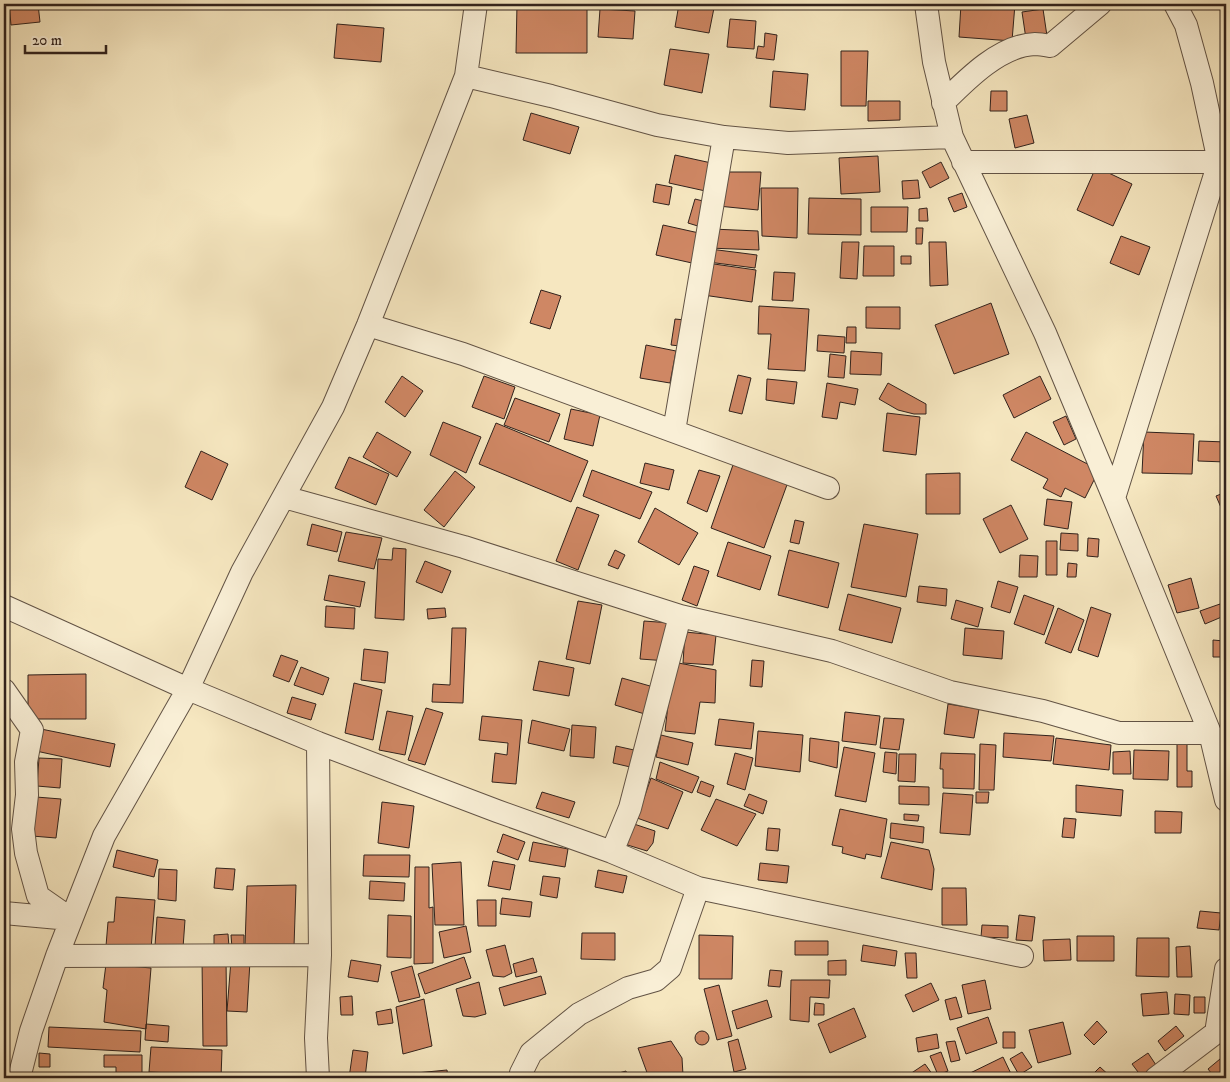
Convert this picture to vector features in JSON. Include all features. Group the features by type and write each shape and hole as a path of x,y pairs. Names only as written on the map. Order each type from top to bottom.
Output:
{"street":[{"path":"19,1078 31,1032 57,956 104,836 188,689 242,572 333,407 368,325 466,76 476,4"},
{"path":"926,4 934,62 952,137 1045,333 1114,498 1210,733 1226,800"},
{"path":"943,103 979,68 1014,48 1034,44 1050,46 1100,4"},
{"path":"1114,498 1222,162 1186,25 1175,4"},
{"path":"466,76 551,96 657,125 724,138 788,143 952,137"},
{"path":"674,431 724,138"},
{"path":"963,162 1222,162"},
{"path":"368,325 462,354 828,488"},
{"path":"284,497 464,547 680,616 832,651 950,692 1043,711 1119,733 1210,733"},
{"path":"4,606 188,689 318,743 497,811 612,852 698,888 1022,956"},
{"path":"612,852 630,808 680,616"},
{"path":"4,690 32,730 26,762 27,794 23,829 26,853 38,896 71,919"},
{"path":"318,743 320,955 316,1038 318,1078"},
{"path":"520,1078 520,1073 532,1053 579,1014 628,988 656,980 670,968 698,888"},
{"path":"4,913 71,919"},
{"path":"57,956 320,955"},
{"path":"1156,1078 1221,1029 1226,969"}],"building":[{"path":"9,4 38,4 40,22 11,25"},
{"path":"517,4 587,4 587,53 516,53"},
{"path":"679,4 714,8 709,33 675,27"},
{"path":"739,4 775,4 775,9 739,7"},
{"path":"961,4 1015,4 1012,41 959,37"},
{"path":"600,9 635,11 633,39 598,37"},
{"path":"1043,9 1047,36 1026,39 1022,12"},
{"path":"730,19 756,21 754,49 727,47"},
{"path":"337,24 384,28 381,62 334,58"},
{"path":"765,33 777,35 774,60 756,58 758,46 764,47"},
{"path":"670,49 709,54 702,93 664,85"},
{"path":"841,51 868,51 866,106 841,106"},
{"path":"773,71 808,74 805,110 770,107"},
{"path":"991,91 1007,91 1007,111 990,111"},
{"path":"868,101 900,101 900,120 868,121"},
{"path":"531,113 579,127 570,154 523,140"},
{"path":"1027,115 1034,143 1015,148 1009,119"},
{"path":"675,155 716,164 710,192 669,183"},
{"path":"878,156 880,192 841,194 839,158"},
{"path":"941,162 949,178 930,188 922,172"},
{"path":"1096,167 1132,184 1113,226 1077,210"},
{"path":"721,172 761,172 758,210 718,206"},
{"path":"918,180 920,198 903,199 902,181"},
{"path":"656,184 672,187 669,205 653,202"},
{"path":"761,188 798,188 797,238 762,236"},
{"path":"962,193 967,207 954,212 948,198"},
{"path":"809,198 861,199 861,235 808,234"},
{"path":"695,199 707,202 701,227 688,223"},
{"path":"871,207 908,207 907,232 871,232"},
{"path":"927,208 928,221 919,221 919,209"},
{"path":"663,225 699,233 692,263 656,255"},
{"path":"916,228 923,228 922,244 916,244"},
{"path":"712,229 758,231 759,250 709,248"},
{"path":"1121,236 1150,247 1139,275 1110,263"},
{"path":"842,242 859,242 857,279 840,278"},
{"path":"929,242 946,242 948,285 930,286"},
{"path":"864,246 894,246 894,276 863,276"},
{"path":"710,249 757,255 755,268 708,262"},
{"path":"901,256 911,256 911,264 901,264"},
{"path":"707,263 756,270 752,302 703,295"},
{"path":"774,272 795,273 793,301 772,300"},
{"path":"541,290 561,296 550,329 530,323"},
{"path":"991,303 1009,354 954,374 935,325"},
{"path":"759,306 809,309 805,371 768,369 771,334 758,334"},
{"path":"866,307 900,307 900,329 866,328"},
{"path":"675,319 685,320 680,346 671,345"},
{"path":"847,327 856,327 856,343 846,343"},
{"path":"818,335 845,337 844,353 817,351"},
{"path":"646,345 676,351 670,383 640,378"},
{"path":"851,351 882,353 881,375 850,374"},
{"path":"830,354 846,356 844,378 828,377"},
{"path":"738,375 751,378 742,414 729,411"},
{"path":"402,376 423,391 405,417 385,402"},
{"path":"484,376 515,387 504,419 472,407"},
{"path":"1040,376 1051,399 1014,418 1003,395"},
{"path":"767,379 797,382 794,404 766,400"},
{"path":"827,383 858,389 855,405 840,402 837,419 822,417"},
{"path":"888,383 926,404 926,414 914,414 898,410 879,399"},
{"path":"515,398 560,414 549,442 504,425"},
{"path":"571,409 600,415 593,446 564,439"},
{"path":"887,413 920,417 916,455 883,451"},
{"path":"1066,416 1076,439 1064,445 1053,422"},
{"path":"443,422 481,437 466,473 430,455"},
{"path":"496,423 588,461 571,502 479,464"},
{"path":"377,432 411,452 397,477 363,457"},
{"path":"1026,432 1099,470 1085,498 1065,488 1061,497 1043,488 1048,479 1011,460"},
{"path":"1144,432 1194,434 1192,474 1142,473"},
{"path":"1199,441 1226,442 1226,462 1198,461"},
{"path":"201,451 228,464 212,500 185,487"},
{"path":"349,457 389,474 376,505 335,488"},
{"path":"734,462 788,482 764,548 711,528"},
{"path":"645,463 674,470 669,490 640,483"},
{"path":"592,470 652,492 640,519 583,496"},
{"path":"699,470 720,476 707,512 687,503"},
{"path":"455,471 475,487 444,527 424,510"},
{"path":"960,473 960,514 926,514 926,474"},
{"path":"1226,492 1226,519 1216,496"},
{"path":"1047,499 1072,502 1068,529 1044,525"},
{"path":"1011,505 1028,539 1000,553 983,519"},
{"path":"577,507 599,515 578,570 556,561"},
{"path":"655,508 698,533 679,565 638,542"},
{"path":"795,520 804,522 799,544 790,542"},
{"path":"312,524 342,532 337,552 307,545"},
{"path":"864,524 918,534 906,597 851,587"},
{"path":"346,532 382,538 374,569 338,561"},
{"path":"1061,533 1078,534 1078,551 1060,550"},
{"path":"1088,538 1099,539 1098,557 1087,556"},
{"path":"1046,541 1057,541 1057,575 1046,575"},
{"path":"728,542 771,556 760,590 717,576"},
{"path":"393,548 406,549 404,620 375,618 378,559 392,560"},
{"path":"615,550 625,555 618,569 608,565"},
{"path":"789,550 839,563 828,608 778,595"},
{"path":"1020,555 1038,556 1037,577 1019,577"},
{"path":"425,561 451,571 442,593 416,582"},
{"path":"1068,563 1077,564 1076,577 1067,577"},
{"path":"694,566 709,571 697,606 682,600"},
{"path":"329,575 365,582 360,607 324,600"},
{"path":"1191,578 1199,608 1177,613 1168,585"},
{"path":"998,581 1018,587 1010,613 991,607"},
{"path":"919,586 947,589 946,606 917,602"},
{"path":"848,594 901,608 892,643 839,630"},
{"path":"1024,595 1054,606 1044,635 1014,624"},
{"path":"956,600 983,608 978,627 951,619"},
{"path":"578,601 602,605 590,664 566,659"},
{"path":"1220,604 1224,616 1205,624 1200,611"},
{"path":"326,606 355,608 354,629 325,627"},
{"path":"1091,607 1111,614 1098,657 1078,650"},
{"path":"445,608 446,617 428,619 427,609"},
{"path":"1058,608 1084,620 1071,653 1045,643"},
{"path":"644,621 671,623 668,661 640,659"},
{"path":"452,628 466,628 463,703 432,702 433,684 450,685"},
{"path":"965,628 1004,631 1002,659 963,655"},
{"path":"685,632 716,635 713,665 683,663"},
{"path":"1213,640 1224,641 1224,657 1213,657"},
{"path":"364,649 388,652 385,683 361,680"},
{"path":"281,655 298,661 289,682 273,676"},
{"path":"752,660 764,661 762,687 750,686"},
{"path":"539,661 574,668 569,696 533,690"},
{"path":"673,662 716,670 715,703 700,702 695,734 665,731"},
{"path":"301,667 329,678 323,695 294,685"},
{"path":"86,674 86,719 28,719 28,675"},
{"path":"622,678 657,688 648,715 615,705"},
{"path":"1221,679 1226,679 1226,695 1221,695"},
{"path":"354,683 382,690 373,740 345,733"},
{"path":"292,697 316,704 311,720 287,713"},
{"path":"948,704 979,709 974,738 944,734"},
{"path":"426,708 443,713 425,765 408,760"},
{"path":"387,711 413,716 405,755 379,750"},
{"path":"845,712 880,716 876,745 842,741"},
{"path":"482,716 522,720 516,784 492,782 495,753 507,755 508,743 479,740"},
{"path":"884,718 904,719 899,750 880,748"},
{"path":"719,719 754,723 751,749 715,745"},
{"path":"532,720 570,729 564,751 528,743"},
{"path":"572,725 596,727 594,758 570,756"},
{"path":"41,729 115,744 110,767 36,751"},
{"path":"758,731 803,735 800,772 755,766"},
{"path":"1004,733 1054,736 1051,761 1003,757"},
{"path":"661,735 693,743 688,765 656,757"},
{"path":"810,738 839,742 837,768 809,761"},
{"path":"1056,738 1111,745 1109,770 1053,764"},
{"path":"1177,742 1187,742 1187,771 1192,771 1192,787 1177,787"},
{"path":"980,744 996,745 994,790 979,790"},
{"path":"616,746 643,752 639,769 613,763"},
{"path":"844,747 875,753 866,802 835,796"},
{"path":"1134,750 1169,751 1168,780 1133,779"},
{"path":"1130,751 1131,774 1113,774 1113,752"},
{"path":"885,752 897,753 896,774 883,772"},
{"path":"735,753 753,758 745,790 727,784"},
{"path":"941,753 975,754 974,789 943,788 943,769 940,769"},
{"path":"899,754 916,754 915,782 898,781"},
{"path":"39,758 62,759 60,788 37,786"},
{"path":"660,762 699,777 692,793 656,779"},
{"path":"651,778 683,792 668,829 637,818"},
{"path":"701,781 714,786 710,797 697,792"},
{"path":"1076,785 1123,790 1121,816 1076,812"},
{"path":"899,786 929,787 929,805 899,804"},
{"path":"542,792 575,802 569,818 536,808"},
{"path":"976,792 989,792 988,803 976,803"},
{"path":"943,793 973,795 970,835 940,833"},
{"path":"749,794 767,801 763,814 744,806"},
{"path":"36,797 61,799 56,838 32,836"},
{"path":"716,799 756,814 737,846 701,830"},
{"path":"382,802 414,806 409,848 378,843"},
{"path":"840,809 887,819 881,857 866,854 865,859 842,853 843,847 832,845"},
{"path":"1155,811 1182,812 1181,833 1155,833"},
{"path":"904,814 919,815 918,821 904,820"},
{"path":"1064,818 1076,819 1074,838 1062,837"},
{"path":"628,822 655,831 653,843 647,851 621,843"},
{"path":"891,823 924,827 923,843 890,838"},
{"path":"768,828 780,829 778,851 766,850"},
{"path":"503,834 525,842 518,860 497,852"},
{"path":"533,842 568,849 565,867 529,861"},
{"path":"891,842 929,850 934,869 932,890 881,878"},
{"path":"117,850 158,860 154,877 113,867"},
{"path":"364,855 410,855 409,877 363,876"},
{"path":"493,861 515,865 510,890 488,886"},
{"path":"461,862 464,925 435,925 432,864"},
{"path":"760,863 789,866 787,883 758,880"},
{"path":"415,867 429,867 429,908 433,907 433,963 414,964"},
{"path":"216,868 235,869 233,890 214,888"},
{"path":"159,869 177,870 176,901 158,899"},
{"path":"598,870 627,876 623,893 595,887"},
{"path":"543,876 560,878 557,898 540,895"},
{"path":"370,881 405,883 404,901 369,899"},
{"path":"296,885 294,947 245,946 247,886"},
{"path":"942,888 966,888 967,925 942,925"},
{"path":"116,897 155,900 151,949 106,946 108,922 114,922"},
{"path":"502,898 532,902 530,917 500,914"},
{"path":"477,900 496,900 496,926 478,926"},
{"path":"1200,911 1221,913 1219,930 1197,928"},
{"path":"388,915 411,916 411,958 387,957"},
{"path":"1019,915 1035,917 1032,941 1016,940"},
{"path":"157,917 185,920 183,948 155,946"},
{"path":"982,925 1008,926 1008,938 981,937"},
{"path":"466,926 471,952 444,958 439,932"},
{"path":"582,933 615,933 615,960 581,959"},
{"path":"228,934 229,947 214,948 214,935"},
{"path":"231,935 244,935 244,948 232,948"},
{"path":"699,935 733,936 732,979 699,979"},
{"path":"1077,936 1114,936 1114,961 1077,961"},
{"path":"1137,938 1169,938 1169,977 1136,976"},
{"path":"1070,939 1071,960 1044,961 1043,940"},
{"path":"795,941 828,941 828,955 795,955"},
{"path":"505,945 512,973 504,977 493,976 486,950"},
{"path":"863,945 897,951 895,966 861,961"},
{"path":"1190,946 1192,977 1177,977 1176,947"},
{"path":"905,953 916,953 917,978 907,978"},
{"path":"464,957 471,978 425,994 418,974"},
{"path":"202,958 226,958 227,1046 203,1046"},
{"path":"533,958 537,972 516,977 513,964"},
{"path":"231,960 250,961 247,1012 227,1011"},
{"path":"351,960 381,965 378,982 348,977"},
{"path":"846,960 846,975 828,975 828,961"},
{"path":"106,964 151,968 146,1029 104,1022 107,990 103,988"},
{"path":"412,966 420,997 399,1002 391,972"},
{"path":"770,970 782,971 780,987 768,986"},
{"path":"541,976 546,994 504,1006 499,988"},
{"path":"791,980 830,980 829,998 810,997 809,1022 790,1020"},
{"path":"985,980 991,1009 968,1014 962,985"},
{"path":"479,982 486,1014 475,1017 463,1016 456,989"},
{"path":"931,983 939,1000 913,1012 905,995"},
{"path":"719,985 732,1036 717,1040 704,989"},
{"path":"1167,992 1169,1014 1143,1016 1141,994"},
{"path":"1175,994 1190,995 1189,1015 1174,1014"},
{"path":"352,996 353,1015 341,1015 340,997"},
{"path":"956,997 962,1017 950,1020 945,1000"},
{"path":"1194,997 1205,997 1205,1013 1194,1013"},
{"path":"424,999 432,1046 403,1054 396,1007"},
{"path":"767,1000 772,1017 737,1029 732,1011"},
{"path":"815,1003 824,1004 824,1015 814,1015"},
{"path":"854,1008 866,1037 830,1053 818,1024"},
{"path":"391,1009 393,1023 378,1025 376,1012"},
{"path":"988,1017 997,1043 966,1054 957,1028"},
{"path":"1097,1021 1107,1032 1094,1045 1084,1035"},
{"path":"1063,1022 1071,1054 1038,1063 1029,1030"},
{"path":"146,1024 169,1026 168,1042 145,1040"},
{"path":"1176,1026 1184,1036 1165,1051 1158,1041"},
{"path":"49,1027 141,1031 140,1052 48,1047"},
{"path":"699,1031 705,1031 709,1038 705,1045 699,1045 695,1041 695,1035"},
{"path":"1003,1032 1015,1032 1015,1048 1003,1048"},
{"path":"937,1034 939,1048 918,1052 916,1038"},
{"path":"738,1039 746,1069 734,1072 728,1042"},
{"path":"671,1041 682,1058 683,1075 649,1078 638,1048"},
{"path":"955,1041 960,1060 951,1062 946,1042"},
{"path":"151,1047 222,1050 221,1078 198,1078 198,1074 149,1072"},
{"path":"353,1050 368,1052 365,1078 349,1078"},
{"path":"941,1052 948,1071 938,1075 930,1056"},
{"path":"1022,1052 1032,1067 1019,1075 1010,1059"},
{"path":"39,1053 50,1054 50,1067 39,1067"},
{"path":"1148,1053 1156,1065 1141,1076 1132,1064"},
{"path":"1226,1054 1226,1072 1215,1078 1208,1069"},
{"path":"104,1055 142,1055 142,1078 116,1078 116,1067 104,1067"},
{"path":"1003,1057 1013,1078 960,1078"},
{"path":"925,1064 935,1078 912,1078 910,1074"},
{"path":"1100,1067 1112,1078 1089,1078"},
{"path":"447,1070 448,1078 417,1078 416,1073"},
{"path":"626,1071 628,1078 601,1078"}]}
